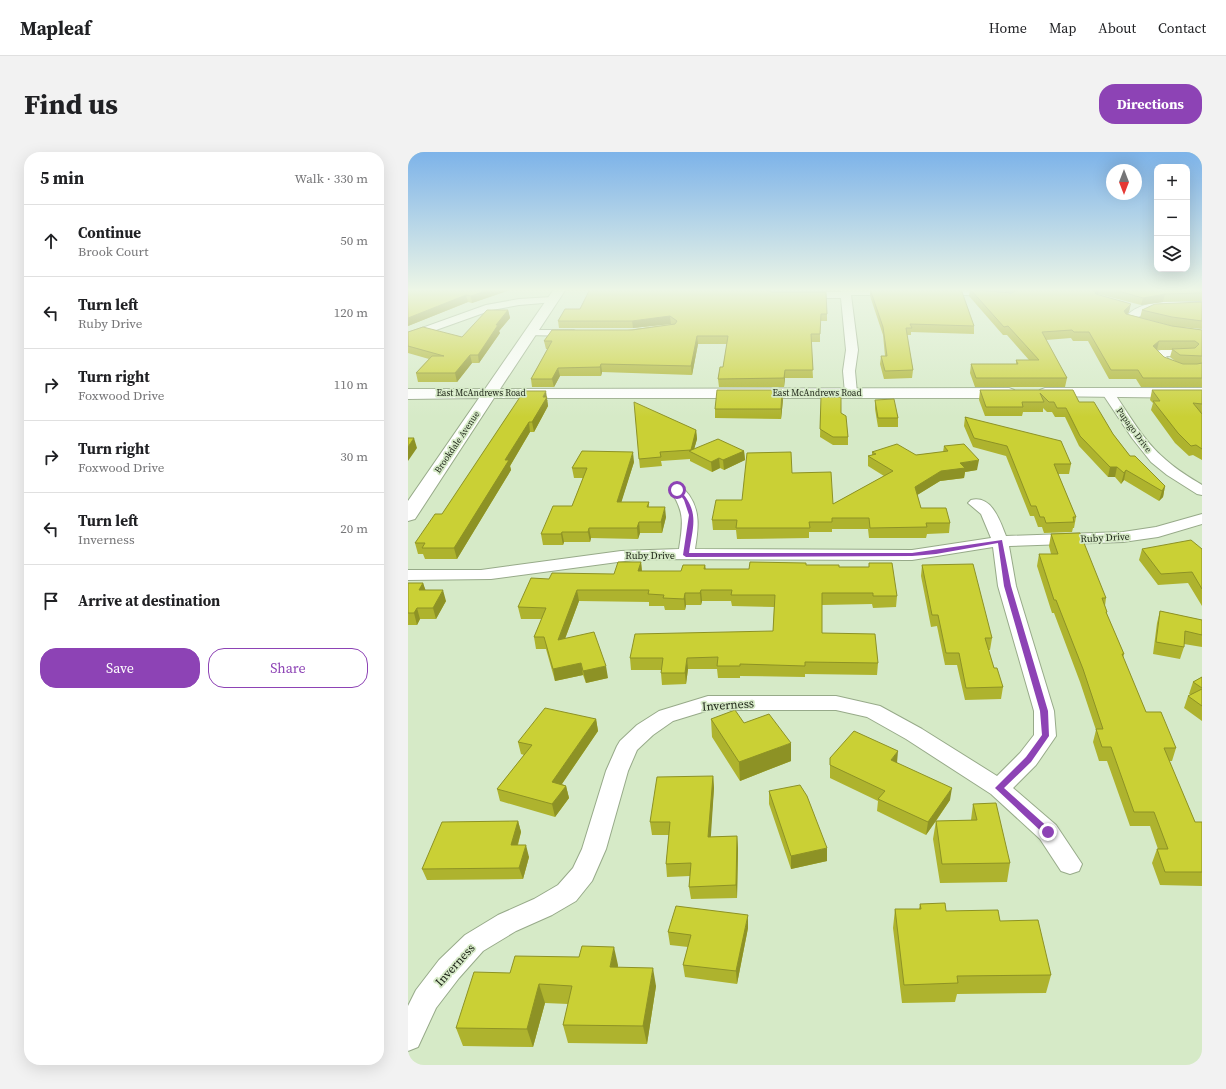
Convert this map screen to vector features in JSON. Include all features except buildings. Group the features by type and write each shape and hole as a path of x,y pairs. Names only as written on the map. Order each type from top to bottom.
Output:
{"main road":[{"name":"Brookdale Avenue","path":"408,515 490,393 528,333"},
{"name":"East McAndrews Road","path":"408,394 1202,393"}],"street":[{"path":"408,337 421,332"},
{"path":"850,332 852,350 849,370 851,393"},
{"path":"528,333 588,333"},
{"path":"1188,348 1192,366 1174,368 1168,366 1159,355 1161,353 1188,348"},
{"name":"Papago Drive","path":"1108,393 1143,445 1156,459 1174,474 1202,491"},
{"path":"677,490 687,500 692,515 686,555"},
{"path":"976,503 988,512 1000,541 1007,586 1044,711 1045,736 1028,760 999,788"},
{"name":"Ruby Drive","path":"408,575 489,574 528,570 606,556 912,555 1000,541 1123,537 1158,532 1202,519"},
{"name":"Inverness","path":"408,1037 426,999 449,970 474,943 507,923 543,907 567,893 583,874 594,849 617,771 628,746 645,730 666,716 708,704 746,702 836,703 873,711 914,734 999,788 1048,832 1070,864"}],"route":[{"path":"677,490 687,500 692,515 686,555 912,555 1000,541 1007,586 1044,711 1045,736 1028,760 999,788 1048,832"}]}
